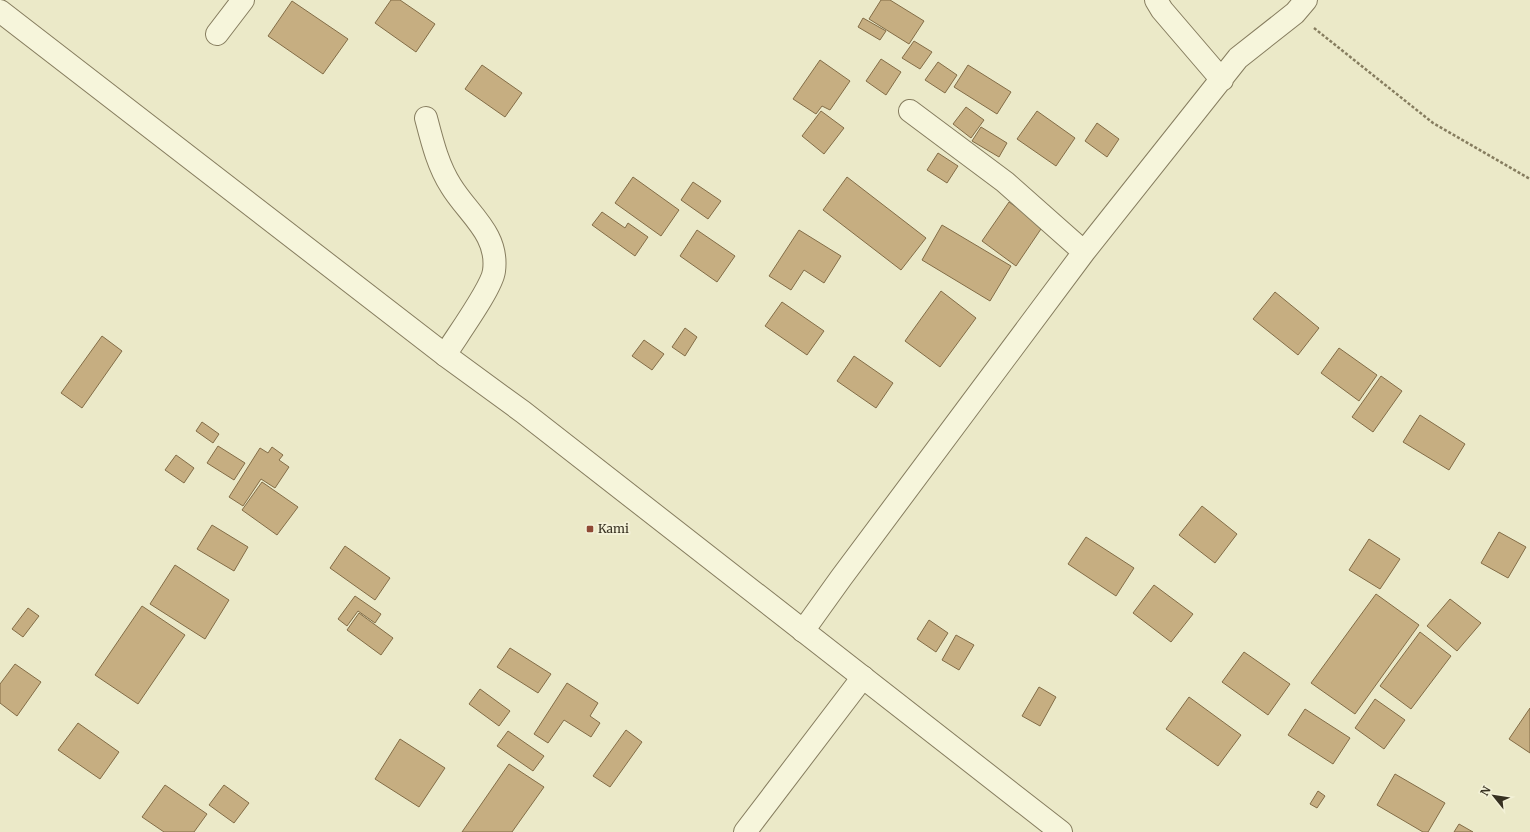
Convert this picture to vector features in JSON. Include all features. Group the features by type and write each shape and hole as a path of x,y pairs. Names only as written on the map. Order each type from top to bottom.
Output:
{"street":[{"path":"218,34 243,0"},
{"path":"1156,0 1162,10 1222,80"},
{"path":"803,631 1084,252 1238,58 1300,6"},
{"path":"0,11 445,355 523,412 1061,832"},
{"path":"910,111 1005,182 1084,252"},
{"path":"426,118 434,147 451,186 485,229 493,251 494,272 486,290 445,355"},
{"path":"744,832 863,677"}],"path":[{"path":"1300,6 1433,123 1530,179"}],"building":[{"path":"391,0 400,0 435,24 416,52 375,23"},
{"path":"881,0 890,0 924,21 909,44 869,19"},
{"path":"292,1 348,39 323,74 268,36"},
{"path":"863,18 886,31 880,40 858,27"},
{"path":"914,41 932,52 920,69 902,58"},
{"path":"881,59 901,72 886,95 866,81"},
{"path":"820,60 850,81 830,110 822,106 816,114 793,99"},
{"path":"938,62 957,75 945,93 925,80"},
{"path":"482,65 522,93 505,117 465,89"},
{"path":"968,65 1011,92 997,114 954,87"},
{"path":"966,107 984,120 971,138 953,124"},
{"path":"821,111 844,128 824,154 802,136"},
{"path":"1037,111 1075,138 1056,166 1017,139"},
{"path":"1097,123 1119,139 1107,157 1085,141"},
{"path":"981,127 1007,143 999,157 972,141"},
{"path":"938,153 958,166 947,183 927,170"},
{"path":"633,177 679,210 661,236 615,203"},
{"path":"847,177 926,238 901,270 823,210"},
{"path":"693,182 721,201 708,219 681,200"},
{"path":"1009,202 1043,226 1016,266 982,241"},
{"path":"602,212 625,228 628,223 648,237 635,256 592,225"},
{"path":"942,225 1011,266 990,301 922,260"},
{"path":"697,230 735,256 717,282 680,256"},
{"path":"799,230 841,256 824,283 804,270 791,290 769,276"},
{"path":"941,291 976,318 940,367 905,341"},
{"path":"1275,292 1319,328 1298,355 1253,319"},
{"path":"782,302 824,331 807,355 765,326"},
{"path":"685,328 697,337 685,356 672,347"},
{"path":"102,336 122,351 82,408 61,393"},
{"path":"644,340 664,354 652,370 632,356"},
{"path":"1339,348 1377,375 1359,401 1321,373"},
{"path":"854,356 893,383 876,408 837,381"},
{"path":"1381,376 1402,391 1373,432 1352,417"},
{"path":"1420,415 1465,444 1449,470 1403,442"},
{"path":"202,422 219,434 213,443 196,431"},
{"path":"218,446 245,463 234,480 207,463"},
{"path":"272,447 283,455 279,460 289,467 275,488 261,479 243,506 229,497 260,448 268,453"},
{"path":"176,455 194,468 184,483 165,470"},
{"path":"262,482 298,507 277,535 242,510"},
{"path":"1202,506 1237,534 1215,563 1179,535"},
{"path":"212,525 248,547 234,571 197,549"},
{"path":"1499,532 1526,547 1508,578 1481,563"},
{"path":"1086,537 1134,568 1116,596 1068,564"},
{"path":"1369,539 1400,559 1380,589 1349,570"},
{"path":"345,546 390,578 375,600 330,568"},
{"path":"175,565 229,600 205,639 150,604"},
{"path":"1154,585 1193,614 1171,642 1133,613"},
{"path":"1376,594 1419,625 1355,714 1311,683"},
{"path":"355,596 381,614 375,623 358,611 347,626 338,619"},
{"path":"1450,599 1481,623 1457,651 1427,626"},
{"path":"142,606 185,635 138,704 95,675"},
{"path":"28,608 39,616 23,637 12,629"},
{"path":"359,613 393,638 381,655 347,630"},
{"path":"929,620 948,633 936,652 917,639"},
{"path":"1420,632 1451,656 1411,709 1380,686"},
{"path":"956,635 974,645 959,670 942,660"},
{"path":"510,648 551,674 538,693 497,667"},
{"path":"1244,652 1290,684 1268,715 1222,682"},
{"path":"15,664 41,682 17,716 0,703 0,684"},
{"path":"567,683 598,703 590,716 600,723 591,737 564,720 548,743 534,734"},
{"path":"1039,687 1056,697 1040,726 1022,716"},
{"path":"480,689 510,711 499,726 469,704"},
{"path":"1189,697 1241,735 1218,766 1166,729"},
{"path":"1375,699 1405,720 1384,749 1355,728"},
{"path":"1530,708 1530,753 1509,739"},
{"path":"1305,709 1350,738 1333,764 1288,735"},
{"path":"78,723 119,752 100,779 58,750"},
{"path":"626,730 642,742 610,787 593,776"},
{"path":"508,731 544,756 533,771 497,746"},
{"path":"400,739 445,768 419,807 375,779"},
{"path":"509,764 544,787 512,832 462,832"},
{"path":"1395,774 1445,803 1428,832 1423,832 1377,805"},
{"path":"165,785 207,814 194,832 164,832 142,817"},
{"path":"224,785 249,803 234,823 209,805"},
{"path":"1318,791 1325,796 1317,808 1310,804"},
{"path":"1459,824 1473,832 1454,832"}],"place":[{"name":"Kami","path":"590,529"}]}
